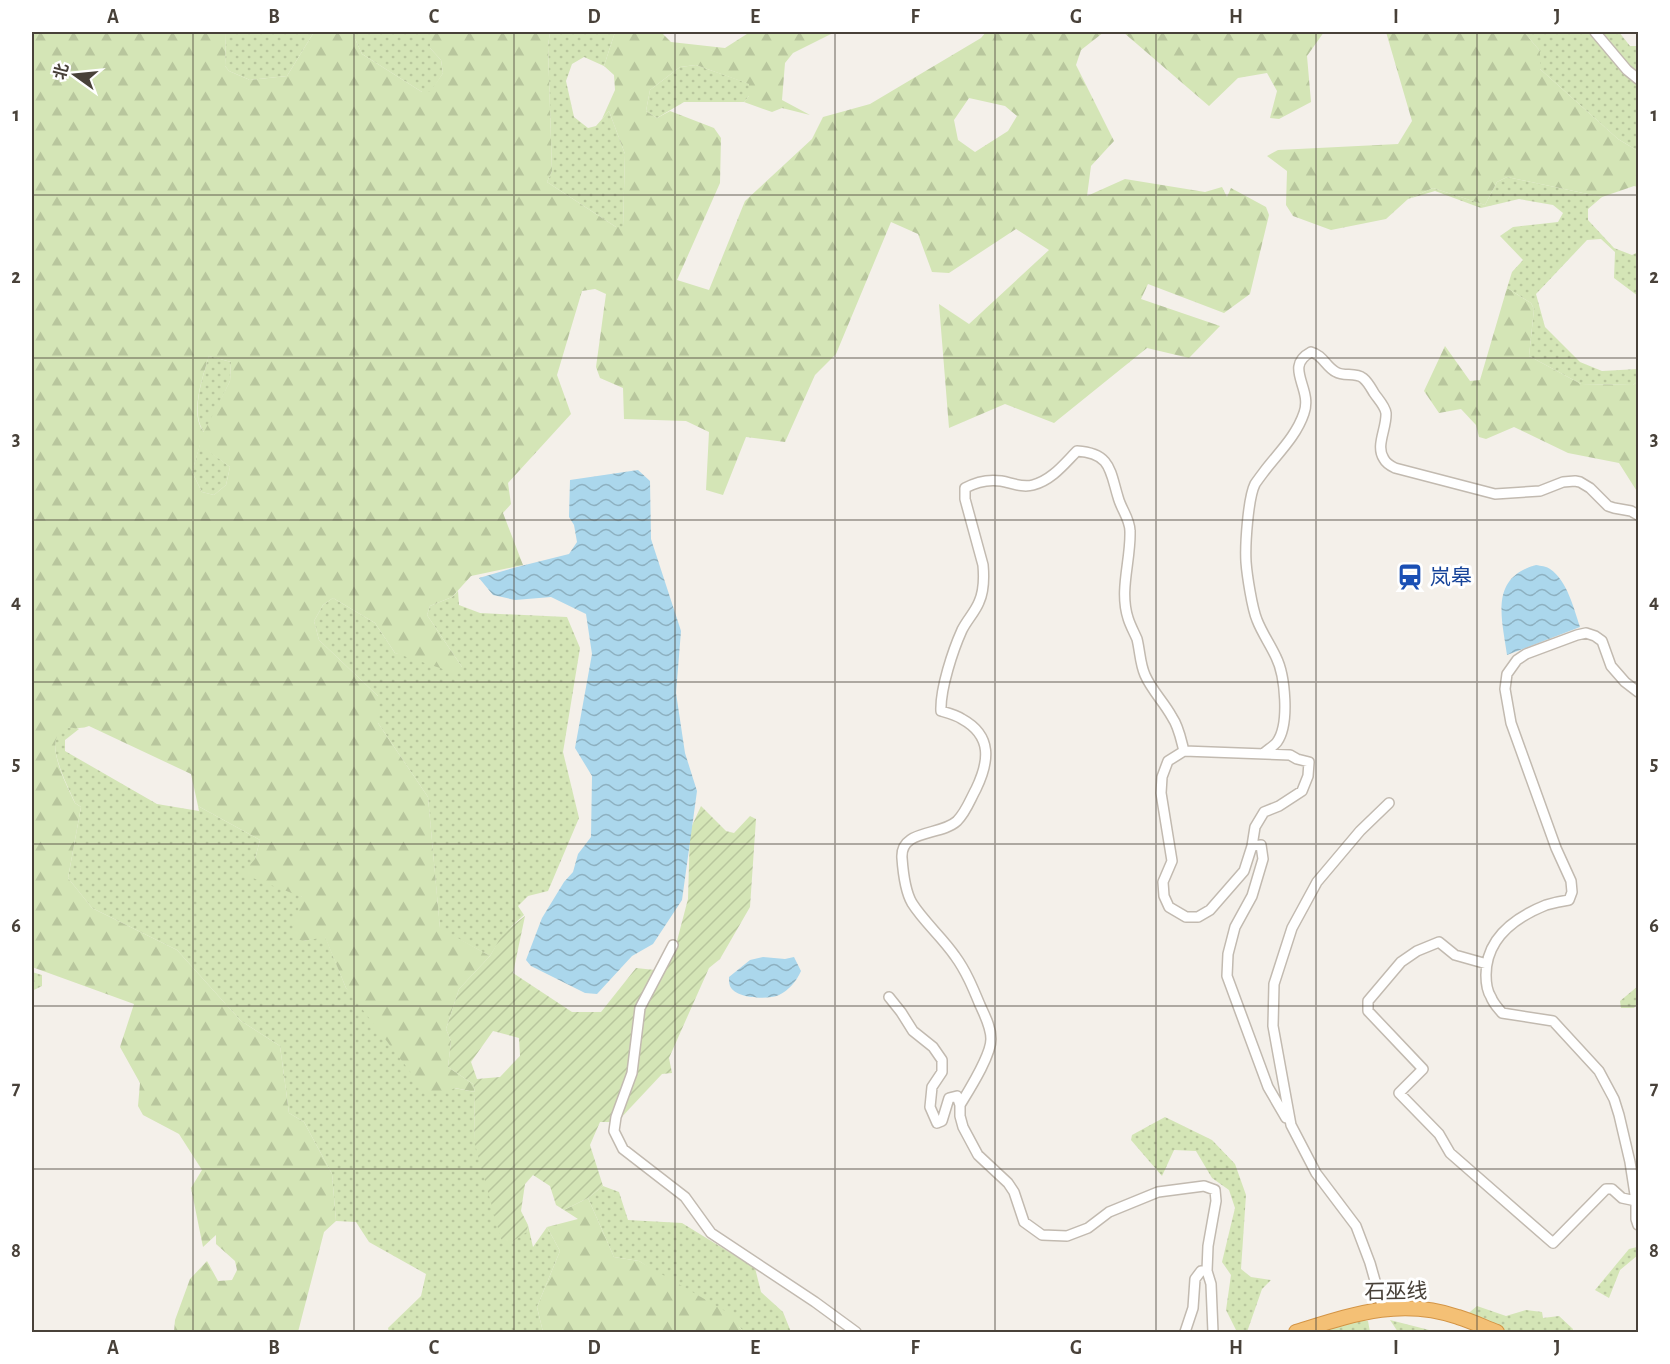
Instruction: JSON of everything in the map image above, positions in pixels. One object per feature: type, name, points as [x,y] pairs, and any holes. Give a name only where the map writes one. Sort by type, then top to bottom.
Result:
[{"type":"highway","name":"石巫线","points":[[1296,1332],[1361,1312],[1383,1309],[1419,1309],[1445,1313],[1497,1332]]},
{"type":"street","points":[[1595,32],[1627,70],[1638,79]]},
{"type":"street","points":[[1263,754],[1278,741],[1283,724],[1285,699],[1277,658],[1255,613],[1246,562],[1247,530],[1254,485],[1293,437],[1304,414],[1306,394],[1298,364],[1306,355],[1311,352],[1317,353],[1339,374],[1357,375],[1367,382],[1384,408],[1386,415],[1380,448],[1384,460],[1395,468],[1495,494],[1540,491],[1563,482],[1575,481],[1590,488],[1608,506],[1631,511],[1638,516]]},
{"type":"street","points":[[960,1105],[987,1056],[991,1041],[989,1024],[956,956],[911,902],[904,879],[902,855],[904,844],[914,837],[946,828],[956,822],[980,781],[987,758],[982,735],[963,719],[941,711],[940,699],[963,628],[981,600],[984,576],[965,499],[965,488],[976,482],[987,481],[1023,486],[1034,485],[1053,476],[1077,451],[1089,452],[1100,457],[1107,465],[1113,476],[1118,499],[1129,520],[1125,605],[1127,616],[1136,639],[1144,674],[1156,696],[1172,716],[1184,751]]},
{"type":"street","points":[[1638,692],[1624,682],[1611,666],[1602,641],[1591,634],[1577,635],[1526,654],[1509,669],[1504,689],[1511,723],[1572,888],[1569,900],[1547,905],[1522,917],[1507,928],[1496,940],[1487,964],[1486,978],[1491,999],[1502,1013],[1553,1021],[1599,1071],[1619,1114],[1630,1162],[1638,1225]]},
{"type":"street","points":[[1184,751],[1290,754],[1297,759],[1309,762],[1308,776],[1302,791],[1279,806],[1264,812],[1255,827],[1244,871],[1210,910],[1198,917],[1186,917],[1169,907],[1164,896],[1163,882],[1172,861],[1161,793],[1162,777],[1168,761],[1184,751]]},
{"type":"street","points":[[1291,1125],[1273,1026],[1274,984],[1292,928],[1317,882],[1360,831],[1389,803]]},
{"type":"street","points":[[1252,846],[1260,845],[1263,859],[1252,896],[1235,927],[1228,954],[1227,976],[1268,1087],[1316,1173],[1356,1226],[1383,1309]]},
{"type":"street","points":[[1487,964],[1455,955],[1439,942],[1417,951],[1401,962],[1368,1001],[1368,1011],[1422,1069],[1399,1093],[1439,1134],[1450,1153],[1553,1243],[1606,1189],[1612,1190],[1622,1198],[1636,1201]]},
{"type":"street","points":[[673,945],[640,1008],[632,1073],[616,1117],[614,1131],[623,1149],[685,1197],[711,1233],[856,1332]]},
{"type":"street","points":[[890,998],[913,1031],[933,1047],[942,1060],[942,1072],[932,1087],[930,1107],[937,1124],[942,1121],[950,1098],[957,1096],[963,1127],[978,1155],[1008,1183],[1014,1192],[1024,1222],[1042,1235],[1067,1236],[1088,1228],[1109,1212],[1158,1192],[1204,1186],[1215,1190],[1216,1201],[1208,1246],[1207,1271],[1211,1284],[1213,1332]]},
{"type":"street","points":[[1185,1332],[1193,1308],[1195,1279],[1201,1271],[1207,1271]]},
{"type":"green space","points":[[32,32],[226,32],[225,66],[229,71],[250,80],[287,76],[314,32],[352,32],[362,54],[422,92],[430,92],[443,73],[441,60],[430,48],[430,32],[550,32],[548,46],[552,171],[547,182],[616,227],[623,227],[625,154],[609,111],[602,119],[615,90],[614,75],[604,66],[615,32],[661,32],[671,42],[725,48],[750,32],[835,32],[793,53],[785,63],[782,100],[810,115],[782,108],[772,112],[744,102],[749,96],[749,84],[696,65],[680,67],[650,90],[646,111],[657,118],[670,111],[714,128],[721,138],[720,183],[677,280],[709,290],[745,201],[812,139],[823,117],[870,104],[981,38],[986,32],[1104,32],[1081,50],[1076,65],[1114,141],[1091,166],[1087,196],[1125,179],[1205,192],[1222,187],[1227,197],[1231,188],[1266,207],[1269,215],[1250,294],[1224,313],[1148,284],[1141,299],[1220,326],[1189,358],[1147,348],[1054,423],[1005,404],[949,428],[939,304],[969,324],[1049,250],[1016,229],[949,273],[932,272],[918,234],[891,222],[836,354],[815,375],[785,442],[746,437],[723,495],[706,490],[709,432],[686,421],[624,419],[623,388],[600,378],[596,367],[606,294],[595,289],[582,291],[557,375],[571,414],[508,483],[511,504],[503,513],[523,565],[471,576],[452,597],[430,606],[427,615],[462,667],[458,674],[395,653],[375,623],[333,598],[323,605],[314,621],[319,640],[378,696],[378,723],[428,797],[440,928],[490,956],[459,989],[446,1029],[451,1041],[448,1067],[473,1084],[475,1092],[455,1088],[447,1092],[425,1091],[346,988],[325,937],[303,941],[290,937],[302,897],[242,874],[255,859],[260,840],[198,806],[191,774],[89,726],[67,728],[58,734],[55,742],[58,764],[75,803],[81,807],[68,878],[92,908],[177,950],[241,1021],[280,1046],[289,1113],[304,1122],[332,1174],[336,1221],[324,1232],[298,1332],[174,1332],[175,1320],[190,1279],[207,1261],[218,1281],[232,1280],[237,1270],[235,1261],[216,1244],[216,1235],[203,1247],[191,1188],[202,1170],[179,1134],[143,1115],[138,1106],[140,1083],[120,1047],[134,1004],[32,967]],"holes":[[[969,98],[1005,106],[1017,116],[1008,131],[975,152],[958,140],[954,120]],[[209,356],[231,362],[230,381],[204,432],[200,425],[197,406]],[[200,445],[230,467],[226,485],[214,495],[202,492],[192,472]]]},
{"type":"green space","points":[[226,32],[314,32],[287,76],[250,80],[229,71],[225,66]]},
{"type":"green space","points":[[352,32],[430,32],[430,48],[441,60],[443,73],[431,92],[422,92],[362,54]]},
{"type":"green space","points":[[550,32],[615,32],[604,66],[584,57],[572,64],[566,81],[574,117],[588,128],[596,126],[609,111],[625,154],[623,227],[616,227],[547,182],[552,171],[548,46]]},
{"type":"green space","points":[[1123,32],[1324,32],[1307,56],[1311,102],[1279,119],[1270,118],[1277,91],[1267,73],[1238,78],[1209,106]]},
{"type":"green space","points":[[1386,32],[1524,32],[1540,51],[1540,69],[1618,139],[1638,151],[1638,187],[1634,186],[1602,197],[1507,177],[1497,182],[1485,205],[1433,188],[1408,199],[1386,219],[1331,230],[1293,216],[1286,205],[1287,171],[1267,156],[1278,150],[1398,144],[1412,121]]},
{"type":"green space","points":[[1524,32],[1619,32],[1630,46],[1638,46],[1638,151],[1618,139],[1540,69],[1540,51]]},
{"type":"green space","points":[[696,65],[750,84],[749,96],[744,102],[684,102],[657,118],[646,111],[650,90],[680,67]]},
{"type":"green space","points":[[1507,177],[1602,197],[1588,209],[1588,220],[1614,248],[1632,255],[1638,252],[1638,296],[1614,278],[1615,252],[1601,239],[1587,240],[1536,294],[1545,327],[1580,362],[1602,371],[1638,369],[1638,381],[1633,385],[1581,384],[1529,356],[1534,309],[1531,303],[1507,288],[1512,272],[1523,260],[1500,236],[1513,227],[1558,222],[1563,213],[1553,205],[1519,199],[1481,208],[1435,191],[1408,199],[1433,188],[1485,205],[1497,182]]},
{"type":"green space","points":[[1507,288],[1531,303],[1534,309],[1529,356],[1581,384],[1633,385],[1638,381],[1638,493],[1619,463],[1568,453],[1514,427],[1486,439],[1479,437],[1476,425],[1461,409],[1439,413],[1424,391],[1445,346],[1470,381],[1480,380]]},
{"type":"green space","points":[[209,356],[231,362],[230,381],[205,433],[200,425],[198,406]]},
{"type":"green space","points":[[200,444],[230,467],[226,485],[214,495],[202,492],[192,472]]},
{"type":"green space","points":[[458,591],[459,605],[480,613],[567,617],[580,648],[563,752],[579,818],[548,891],[528,896],[518,906],[524,915],[504,933],[490,956],[440,929],[428,797],[378,723],[378,696],[319,640],[314,621],[323,605],[333,598],[375,623],[395,653],[462,667],[427,615],[430,606],[452,597]]},
{"type":"green space","points":[[73,727],[79,729],[65,740],[65,751],[157,804],[199,811],[198,806],[260,840],[255,859],[302,897],[303,941],[325,936],[346,988],[454,1088],[475,1092],[474,1141],[527,1232],[528,1225],[533,1247],[547,1227],[560,1251],[537,1307],[543,1332],[389,1332],[388,1328],[421,1296],[426,1274],[369,1242],[356,1222],[336,1221],[332,1174],[304,1122],[289,1113],[280,1046],[241,1021],[177,950],[92,908],[68,878],[81,807],[75,803],[63,776],[55,743],[57,735],[63,729]]},
{"type":"green space","points":[[701,806],[726,831],[734,833],[750,816],[756,819],[750,907],[720,959],[709,968],[669,1058],[672,1073],[662,1074],[617,1122],[600,1122],[590,1145],[603,1186],[588,1198],[564,1210],[556,1205],[550,1186],[533,1175],[525,1184],[521,1211],[528,1225],[527,1232],[508,1244],[501,1239],[474,1141],[475,1092],[473,1084],[448,1067],[451,1041],[446,1029],[459,989],[490,956],[503,933],[525,916],[513,973],[572,1012],[601,1012],[636,968],[655,970],[673,956],[688,899],[690,830]],"holes":[[[493,1031],[519,1038],[520,1056],[500,1077],[477,1079],[471,1062]]]},
{"type":"green space","points":[[32,972],[42,975],[42,986],[32,991]]},
{"type":"green space","points":[[1638,986],[1638,1003],[1634,1008],[1621,1008],[1620,1001]]},
{"type":"green space","points":[[1165,1117],[1212,1140],[1235,1164],[1246,1195],[1241,1269],[1251,1277],[1271,1280],[1262,1289],[1247,1332],[1236,1330],[1226,1310],[1231,1275],[1222,1262],[1235,1208],[1229,1190],[1212,1178],[1196,1151],[1174,1150],[1162,1176],[1131,1140],[1132,1135]]},
{"type":"green space","points":[[603,1186],[619,1192],[628,1220],[682,1223],[755,1268],[761,1292],[783,1312],[791,1332],[745,1332],[639,1261],[614,1257],[588,1198]]},
{"type":"green space","points":[[588,1198],[614,1257],[639,1261],[737,1318],[739,1327],[745,1332],[543,1332],[537,1307],[560,1251],[547,1227],[578,1219],[564,1210]]},
{"type":"green space","points":[[1637,1247],[1638,1255],[1620,1270],[1609,1298],[1595,1290],[1629,1249]]},
{"type":"green space","points":[[1477,1306],[1506,1316],[1526,1310],[1542,1312],[1543,1318],[1559,1316],[1573,1329],[1572,1332],[1506,1332],[1464,1317]]},
{"type":"green space","points":[[1342,1319],[1368,1321],[1370,1332],[1310,1332]]},
{"type":"green space","points":[[1390,1320],[1437,1332],[1398,1332]]},
{"type":"water","points":[[638,470],[650,481],[651,539],[681,631],[676,693],[685,753],[697,791],[682,900],[653,944],[632,956],[597,994],[585,993],[531,966],[526,960],[542,918],[564,882],[573,872],[578,854],[591,837],[592,776],[575,748],[592,654],[586,614],[551,597],[515,600],[493,595],[479,578],[569,554],[577,542],[574,525],[569,517],[570,480]]},
{"type":"water","points":[[1536,565],[1548,568],[1561,580],[1580,627],[1507,655],[1502,614],[1505,589],[1511,579],[1521,571]]},
{"type":"water","points":[[763,957],[785,959],[794,957],[801,971],[789,988],[774,997],[745,996],[733,990],[729,977],[750,960]]},
{"type":"place","name":"岚皋","points":[[1410,577]]}]
